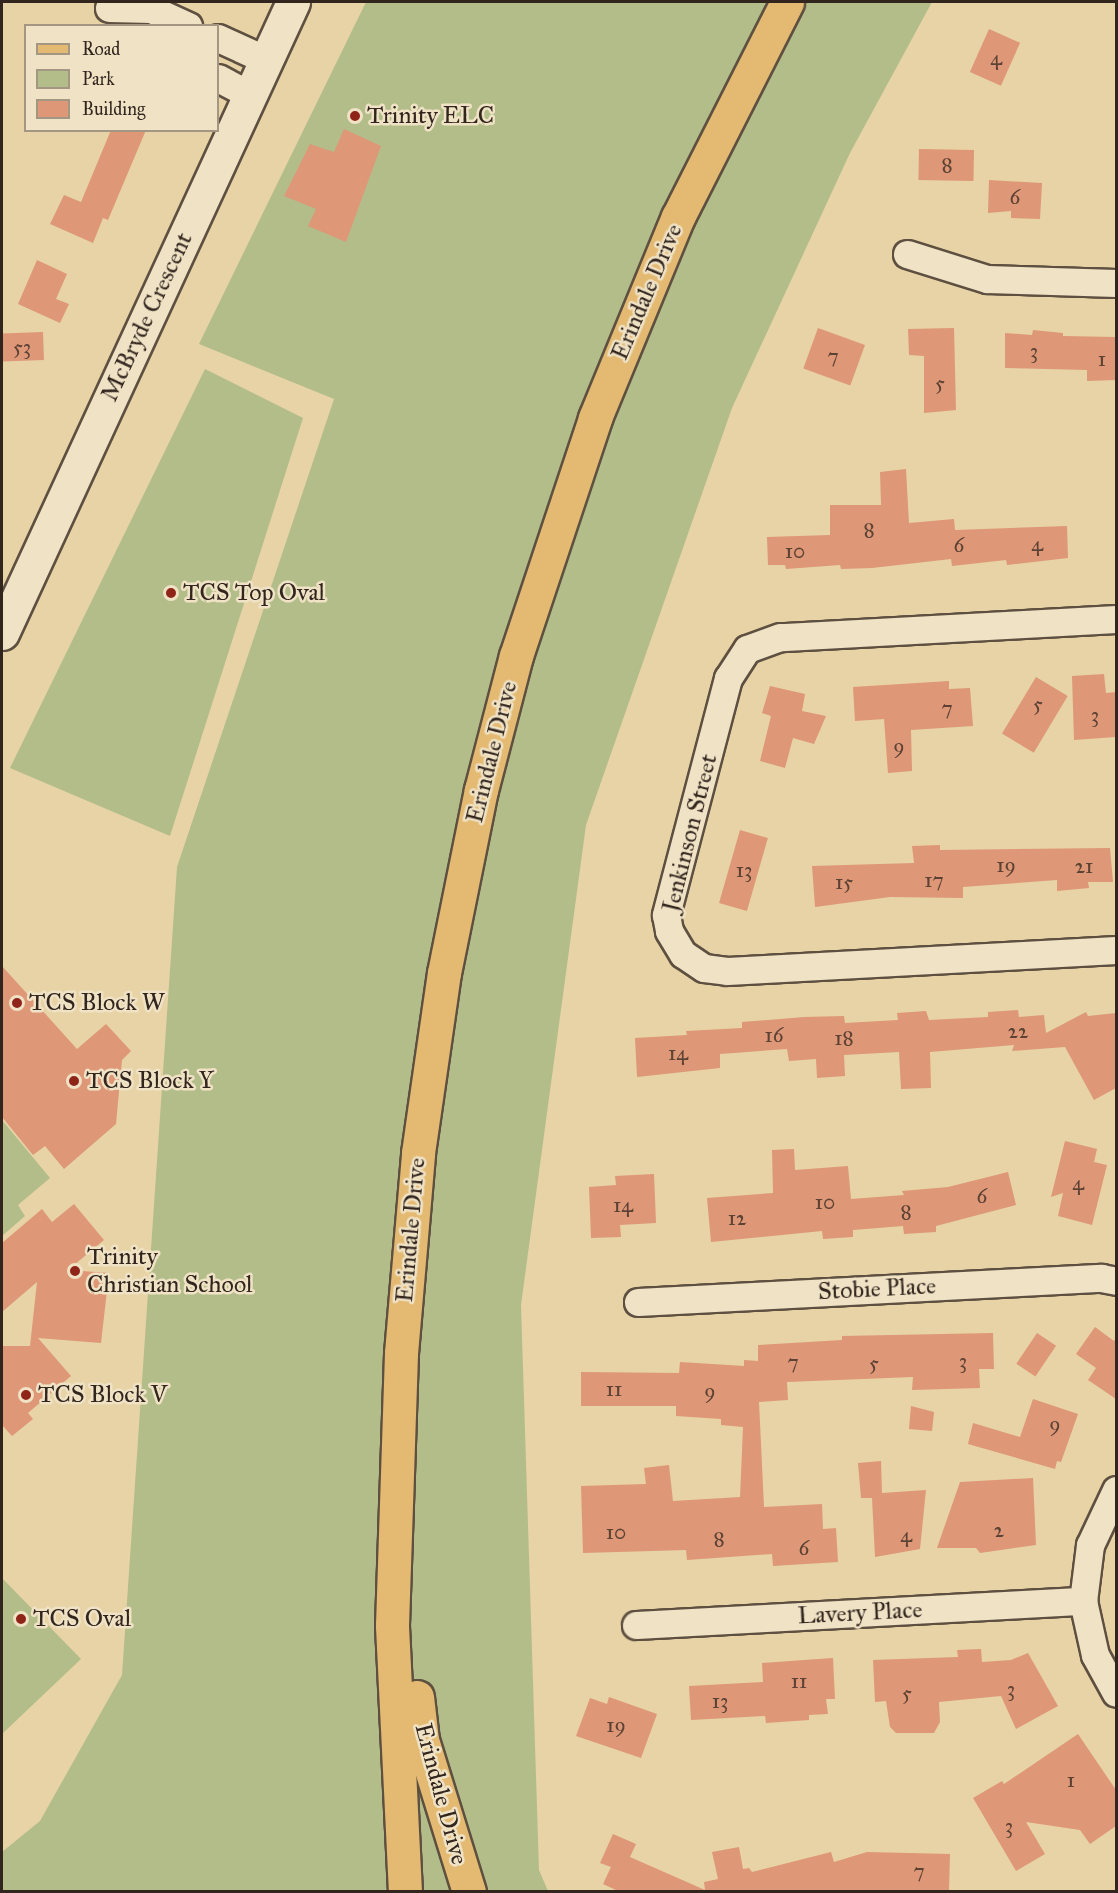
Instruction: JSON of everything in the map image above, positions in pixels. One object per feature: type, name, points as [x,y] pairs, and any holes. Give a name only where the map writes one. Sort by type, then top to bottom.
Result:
[{"type":"main road","name":"Erindale Drive","points":[[405,1892],[393,1625],[397,1552],[400,1353],[418,1153],[444,973],[481,790],[516,656],[595,418],[678,217],[787,2]]},
{"type":"main road","name":"Erindale Drive","points":[[397,1552],[422,1740],[469,1892]]},
{"type":"street","name":"McBryde Crescent","points":[[2,633],[293,2]]},
{"type":"street","points":[[110,12],[151,9],[184,24]]},
{"type":"street","points":[[219,38],[266,60]]},
{"type":"street","points":[[219,79],[250,95]]},
{"type":"street","points":[[907,254],[987,279],[1116,284]]},
{"type":"street","name":"Jenkinson Street","points":[[1116,619],[780,637],[747,649],[728,678],[666,915],[669,932],[682,954],[704,968],[727,971],[1116,950]]},
{"type":"street","name":"Stobie Place","points":[[638,1302],[1101,1278],[1116,1281]]},
{"type":"street","points":[[1116,1490],[1089,1545],[1083,1601],[1095,1655],[1116,1693]]},
{"type":"street","name":"Lavery Place","points":[[636,1624],[1083,1601]]},
{"type":"green space","points":[[366,2],[932,2],[850,153],[732,408],[586,825],[521,1305],[539,1870],[548,1891],[2,1892],[2,1852],[40,1821],[122,1675],[177,867],[334,399],[199,344]]},
{"type":"green space","name":"TCS Top Oval","points":[[205,369],[303,418],[170,836],[10,768]]},
{"type":"green space","points":[[2,1120],[50,1178],[18,1205],[25,1216],[2,1236]]},
{"type":"green space","name":"TCS Oval","points":[[2,1578],[81,1659],[2,1734]]},
{"type":"building","points":[[989,29],[1020,43],[1001,86],[970,72]]},
{"type":"building","name":"Trinity ELC","points":[[344,129],[381,146],[346,242],[308,226],[316,209],[284,196],[310,144],[334,152]]},
{"type":"building","points":[[110,132],[145,132],[108,220],[103,218],[93,243],[50,224],[64,195],[81,202]]},
{"type":"building","points":[[919,149],[974,150],[973,181],[918,180]]},
{"type":"building","points":[[989,180],[1042,183],[1040,219],[1011,218],[1011,211],[988,213]]},
{"type":"building","points":[[37,260],[67,274],[56,299],[69,304],[60,323],[18,304]]},
{"type":"building","points":[[818,328],[865,345],[850,386],[803,368]]},
{"type":"building","points":[[954,328],[956,410],[924,413],[924,356],[909,355],[908,329]]},
{"type":"building","points":[[1033,330],[1063,333],[1063,336],[1116,337],[1116,380],[1087,381],[1087,370],[1005,368],[1005,333],[1032,335]]},
{"type":"building","points":[[43,332],[44,360],[3,361],[2,333]]},
{"type":"building","points":[[906,469],[909,523],[954,519],[955,530],[1067,526],[1068,558],[1007,565],[1006,560],[952,566],[951,559],[872,568],[841,569],[840,565],[786,569],[785,565],[768,565],[767,537],[830,535],[830,505],[881,505],[880,472]]},
{"type":"building","points":[[1104,674],[1106,693],[1116,692],[1116,737],[1074,740],[1072,676]]},
{"type":"building","points":[[1036,677],[1068,696],[1034,753],[1002,734]]},
{"type":"building","points":[[949,681],[949,689],[970,688],[973,726],[911,730],[912,771],[888,773],[884,719],[855,721],[853,687]]},
{"type":"building","points":[[770,686],[805,694],[802,711],[826,716],[814,744],[793,738],[785,768],[760,761],[771,716],[762,713]]},
{"type":"building","points":[[740,830],[768,838],[747,911],[719,903]]},
{"type":"building","points":[[940,845],[940,850],[1110,848],[1113,882],[1088,882],[1089,888],[1057,891],[1057,880],[963,887],[963,898],[890,897],[815,907],[812,866],[914,863],[912,846]]},
{"type":"building","name":"TCS Block Y","points":[[2,966],[77,1049],[106,1024],[131,1051],[122,1060],[116,1124],[64,1169],[45,1146],[33,1155],[2,1117]]},
{"type":"building","points":[[1018,1010],[1019,1017],[1044,1015],[1046,1033],[1086,1012],[1088,1016],[1116,1013],[1116,1088],[1094,1100],[1065,1047],[1012,1051],[1014,1045],[930,1052],[931,1088],[901,1089],[899,1052],[844,1055],[845,1076],[817,1078],[816,1059],[789,1061],[787,1049],[720,1054],[720,1068],[637,1077],[635,1038],[687,1035],[686,1031],[742,1028],[742,1022],[804,1017],[844,1016],[845,1023],[898,1020],[897,1013],[926,1011],[929,1020],[988,1017],[988,1012]]},
{"type":"building","points":[[1065,1141],[1097,1149],[1094,1162],[1107,1165],[1092,1225],[1058,1216],[1063,1193],[1051,1197]]},
{"type":"building","points":[[794,1149],[795,1170],[848,1166],[851,1199],[904,1195],[902,1191],[948,1187],[1008,1172],[1016,1205],[936,1226],[936,1232],[904,1234],[903,1226],[853,1230],[853,1237],[823,1239],[822,1231],[711,1242],[707,1198],[773,1193],[772,1150]]},
{"type":"building","points":[[654,1174],[656,1223],[620,1225],[621,1237],[591,1238],[589,1187],[616,1185],[615,1176]]},
{"type":"building","points":[[74,1204],[104,1240],[68,1270],[109,1273],[101,1343],[38,1338],[71,1376],[28,1413],[33,1419],[12,1436],[2,1425],[2,1346],[30,1346],[37,1282],[2,1312],[2,1243],[42,1209],[52,1222]]},
{"type":"building","points":[[1095,1327],[1114,1341],[1116,1338],[1116,1399],[1088,1380],[1096,1368],[1076,1354]]},
{"type":"building","points":[[993,1333],[994,1369],[979,1369],[980,1388],[912,1390],[913,1377],[787,1382],[788,1400],[759,1402],[764,1507],[822,1504],[823,1529],[836,1528],[838,1562],[773,1566],[772,1554],[687,1560],[686,1550],[583,1553],[581,1486],[646,1484],[644,1468],[669,1465],[673,1501],[740,1497],[743,1427],[721,1425],[721,1419],[676,1416],[676,1406],[581,1406],[581,1372],[679,1373],[680,1362],[744,1366],[744,1360],[758,1361],[758,1345],[842,1340],[842,1336]]},
{"type":"building","points":[[1037,1333],[1056,1346],[1035,1377],[1016,1364]]},
{"type":"building","points":[[1033,1399],[1078,1414],[1061,1462],[1057,1461],[1055,1469],[968,1444],[973,1423],[1020,1437]]},
{"type":"building","points":[[911,1406],[934,1412],[932,1431],[909,1429]]},
{"type":"building","points":[[881,1461],[882,1493],[926,1490],[920,1549],[875,1557],[872,1498],[861,1498],[858,1463]]},
{"type":"building","points":[[1033,1478],[1036,1545],[980,1553],[976,1548],[937,1548],[960,1482]]},
{"type":"building","points":[[981,1649],[982,1662],[1011,1660],[1028,1653],[1058,1706],[1016,1729],[1001,1696],[939,1702],[940,1722],[934,1733],[896,1733],[890,1727],[886,1701],[875,1702],[873,1660],[958,1657],[957,1650]]},
{"type":"building","points":[[833,1658],[835,1699],[826,1699],[828,1714],[809,1715],[809,1720],[766,1723],[765,1716],[691,1720],[689,1686],[763,1682],[762,1663]]},
{"type":"building","points":[[609,1697],[657,1714],[641,1758],[576,1736],[590,1698],[607,1704]]},
{"type":"building","points":[[1078,1734],[1116,1790],[1116,1826],[1090,1844],[1080,1830],[1026,1822],[1045,1854],[1016,1871],[973,1798],[1002,1781],[1004,1784]]},
{"type":"building","points":[[613,1834],[636,1844],[630,1857],[705,1890],[704,1882],[718,1879],[712,1852],[739,1847],[743,1869],[749,1868],[752,1872],[831,1852],[834,1862],[867,1852],[950,1854],[949,1890],[620,1892],[603,1884],[611,1867],[600,1863]]},
{"type":"place","name":"Trinity ELC","points":[[355,116]]},
{"type":"place","name":"TCS Top Oval","points":[[171,593]]},
{"type":"place","name":"TCS Block W","points":[[17,1003]]},
{"type":"place","name":"TCS Block Y","points":[[74,1081]]},
{"type":"place","name":"Trinity Christian School","points":[[75,1271]]},
{"type":"place","name":"TCS Block V","points":[[26,1395]]},
{"type":"place","name":"TCS Oval","points":[[21,1619]]}]
